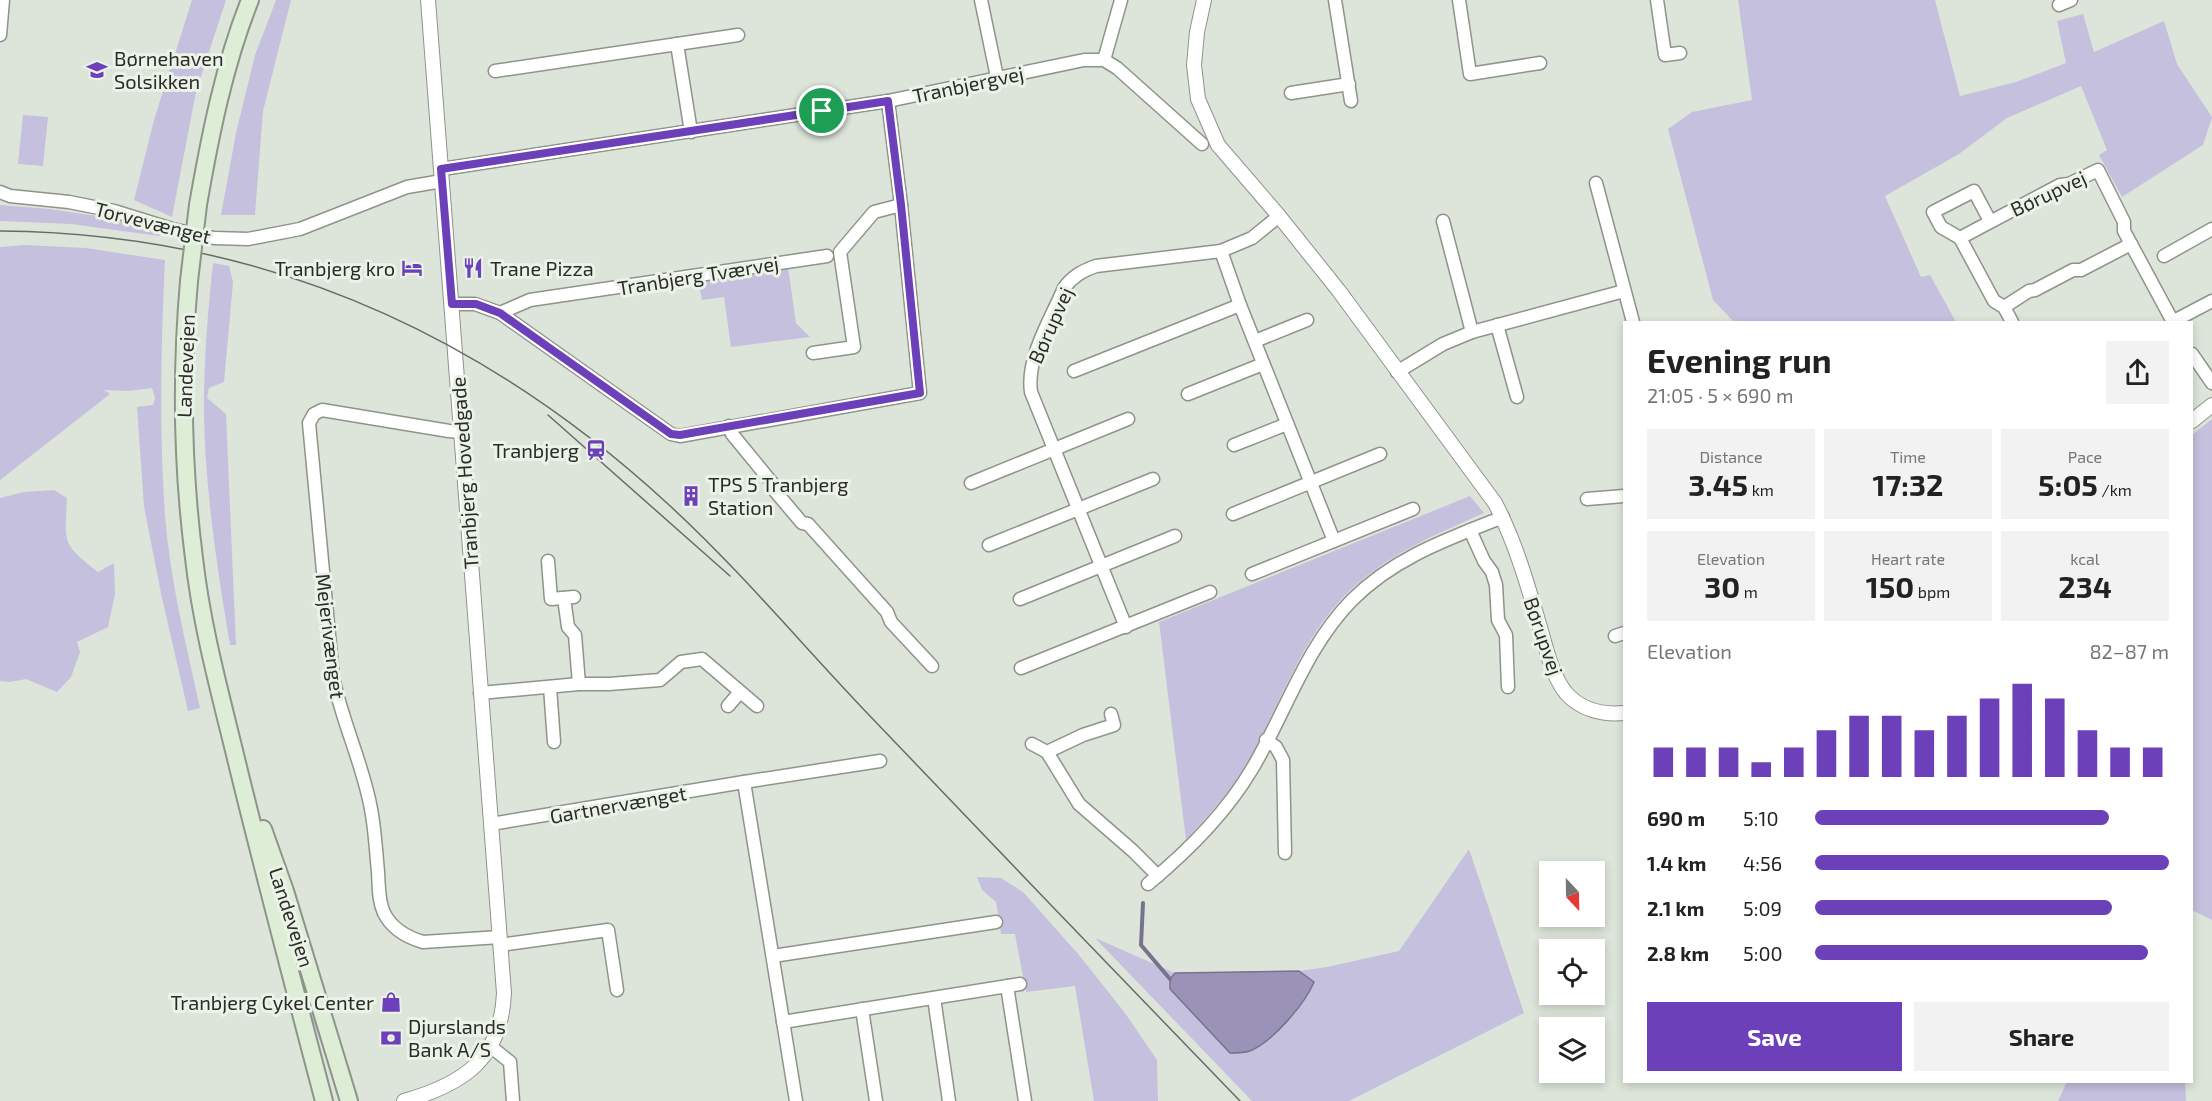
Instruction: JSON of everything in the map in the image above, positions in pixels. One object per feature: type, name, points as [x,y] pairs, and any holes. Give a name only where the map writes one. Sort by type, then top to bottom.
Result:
[{"type":"main road","name":"Landevejen","points":[[250,0],[230,58],[217,109],[198,205],[184,336],[183,389],[188,504],[203,617],[273,908],[324,1101]]},
{"type":"main road","name":"Landevejen","points":[[230,734],[285,891],[349,1101]]},
{"type":"street","points":[[0,35],[3,0]]},
{"type":"street","name":"Tranbjerg Hovedgade","points":[[404,1101],[435,1092],[459,1080],[478,1063],[499,1028],[503,1010],[500,941],[428,0]]},
{"type":"street","points":[[981,0],[997,77]]},
{"type":"street","points":[[1121,0],[1104,60],[1117,68],[1202,144]]},
{"type":"street","name":"Børupvej","points":[[1204,0],[1197,32],[1194,65],[1198,99],[1218,145],[1280,216],[1339,291],[1485,488],[1503,517],[1525,576],[1551,663],[1562,686],[1587,709],[1614,714],[1623,713]]},
{"type":"street","points":[[1335,0],[1351,101]]},
{"type":"street","points":[[1459,0],[1470,74],[1540,63]]},
{"type":"street","points":[[1657,0],[1665,55],[1680,53]]},
{"type":"street","points":[[495,71],[738,36]]},
{"type":"street","points":[[677,44],[691,132]]},
{"type":"street","name":"Tranbjergvej","points":[[442,175],[888,101],[1084,60],[1104,60]]},
{"type":"street","points":[[1291,93],[1349,84]]},
{"type":"street","points":[[452,304],[476,304],[500,313],[671,434],[680,435],[920,393],[888,101]]},
{"type":"street","name":"Børupvej","points":[[1960,238],[2060,185],[2069,184],[2098,170],[2124,222],[2124,231],[2172,321]]},
{"type":"street","name":"Torvevænget","points":[[0,192],[10,196],[69,202],[114,211],[172,229],[214,238],[248,239],[300,229],[442,175]]},
{"type":"street","points":[[1596,183],[1633,321]]},
{"type":"street","name":"Børupvej","points":[[1990,221],[1974,191],[1933,212],[1941,227],[1960,238],[1994,301],[2004,307],[2011,321]]},
{"type":"street","points":[[813,353],[854,347],[840,252],[874,212],[901,205]]},
{"type":"street","name":"Børupvej","points":[[1126,627],[1031,392],[1029,380],[1031,364],[1064,288],[1082,271],[1096,266],[1221,251],[1252,238],[1280,216]]},
{"type":"street","points":[[1443,221],[1472,332]]},
{"type":"street","points":[[2164,256],[2212,229]]},
{"type":"street","points":[[2004,307],[2029,291],[2073,270],[2081,270],[2131,244]]},
{"type":"street","points":[[1221,251],[1240,305],[1334,541]]},
{"type":"street","name":"Tranbjerg Tværvej","points":[[500,313],[530,300],[827,256]]},
{"type":"street","points":[[1397,372],[1443,344],[1472,332],[1624,291]]},
{"type":"street","name":"Børupvej","points":[[2175,321],[2212,301]]},
{"type":"street","name":"Børupvej","points":[[1074,371],[1240,305]]},
{"type":"street","points":[[1255,341],[1307,320]]},
{"type":"street","points":[[1497,325],[1517,397]]},
{"type":"street","points":[[2193,355],[2212,383]]},
{"type":"street","points":[[1188,394],[1263,364]]},
{"type":"street","points":[[2193,420],[2212,405]]},
{"type":"street","name":"Mejerivænget","points":[[462,432],[322,410],[314,414],[309,423],[333,677],[339,704],[371,807],[383,912],[399,932],[423,942],[500,941]]},
{"type":"street","points":[[971,483],[1128,419]]},
{"type":"street","points":[[1234,445],[1287,424]]},
{"type":"street","points":[[729,426],[732,434],[802,523],[807,524],[887,612],[891,622],[932,666]]},
{"type":"street","points":[[1233,513],[1380,454]]},
{"type":"street","points":[[989,545],[1153,480]]},
{"type":"street","points":[[1587,499],[1623,496]]},
{"type":"street","points":[[1252,574],[1413,509]]},
{"type":"street","points":[[1032,744],[1047,752],[1079,804],[1133,851],[1153,880],[1205,831],[1230,803],[1254,767],[1312,652],[1334,620],[1351,601],[1384,573],[1415,553],[1503,517]]},
{"type":"street","name":"Børupvej","points":[[1470,530],[1484,561],[1492,572],[1496,585],[1498,620],[1506,635],[1508,687]]},
{"type":"street","points":[[1020,599],[1175,536]]},
{"type":"street","points":[[548,561],[551,599],[569,597],[568,627],[574,635],[579,684]]},
{"type":"street","points":[[1021,668],[1209,592]]},
{"type":"street","points":[[480,693],[579,684],[660,680],[681,662],[702,659],[757,706]]},
{"type":"street","points":[[550,687],[554,742]]},
{"type":"street","points":[[728,706],[740,692]]},
{"type":"street","points":[[1047,752],[1083,735],[1114,725],[1112,714]]},
{"type":"street","points":[[1266,740],[1276,747],[1283,760],[1285,853]]},
{"type":"street","name":"Gartnervænget","points":[[491,824],[880,761]]},
{"type":"street","points":[[744,782],[796,1101]]},
{"type":"street","points":[[772,956],[996,922]]},
{"type":"street","points":[[500,941],[608,930],[617,990]]},
{"type":"street","points":[[783,1022],[1013,985],[1025,1101]]},
{"type":"street","points":[[934,998],[949,1101]]},
{"type":"street","points":[[862,1010],[876,1101]]},
{"type":"street","points":[[490,1046],[510,1062],[513,1101]]},
{"type":"shaded area","points":[[192,0],[226,0],[196,92],[172,217],[134,200],[154,120]]},
{"type":"shaded area","points":[[276,0],[291,0],[263,111],[255,215],[221,215],[236,133],[255,55]]},
{"type":"shaded area","points":[[1738,0],[1935,0],[1960,96],[2016,82],[2066,63],[2057,21],[2083,14],[2094,52],[2164,21],[2177,64],[2212,117],[2203,145],[2122,197],[2099,155],[2107,150],[2081,86],[2007,118],[1959,154],[1885,196],[1921,277],[1930,275],[1955,321],[1733,321],[1713,300],[1668,129],[1692,112],[1752,100]]},
{"type":"shaded area","points":[[23,115],[48,117],[43,166],[18,164]]},
{"type":"shaded area","points":[[0,205],[111,218],[161,234],[159,236],[71,224],[0,221]]},
{"type":"shaded area","points":[[25,245],[86,248],[165,260],[161,388],[165,515],[175,588],[200,708],[188,711],[144,507],[137,407],[153,405],[155,398],[152,388],[128,391],[104,390],[110,394],[0,480],[0,247]]},
{"type":"shaded area","points":[[213,263],[229,266],[233,282],[224,382],[209,388],[207,398],[226,414],[236,645],[230,645],[225,616],[206,464],[205,369]]},
{"type":"shaded area","points":[[788,267],[796,323],[810,337],[731,347],[724,297],[702,300],[698,280]]},
{"type":"shaded area","points":[[2212,419],[2212,920],[2193,910],[2193,434]]},
{"type":"shaded area","points":[[54,490],[67,498],[66,534],[71,548],[98,572],[114,563],[115,594],[108,627],[77,642],[80,652],[71,677],[57,692],[26,679],[0,681],[0,498],[24,492]]},
{"type":"shaded area","points":[[1470,496],[1484,513],[1418,544],[1387,562],[1357,584],[1337,604],[1320,625],[1292,673],[1241,773],[1222,799],[1186,840],[1159,622]]},
{"type":"shaded area","points":[[1469,849],[1524,1013],[1349,1101],[1252,1101],[1095,938],[1175,973],[1170,979],[1170,989],[1230,1053],[1249,1052],[1314,982],[1299,971],[1399,951]]},
{"type":"shaded area","points":[[977,877],[1001,878],[1023,892],[1079,955],[1125,1013],[1157,1060],[1158,1101],[1094,1101],[1075,986],[1026,992],[1015,934],[1001,934],[996,902],[982,890]]},
{"type":"shaded area","points":[[278,894],[342,1101],[305,1000]]},
{"type":"shaded area","points":[[1299,971],[1314,982],[1310,991],[1278,1031],[1259,1046],[1245,1052],[1230,1053],[1170,989],[1170,979],[1175,973]]},
{"type":"shaded area","points":[[2067,1083],[2185,1083],[2186,1101],[2058,1101]]},
{"type":"waterway","points":[[1143,903],[1141,945],[1170,979]]},
{"type":"tram line","points":[[0,231],[95,236],[187,250],[275,273],[360,303],[442,342],[521,389],[596,443],[695,529],[869,715],[1240,1101]]},
{"type":"tram line","points":[[548,415],[730,576]]},
{"type":"place","name":"Børnehaven Solsikken","points":[[97,70]]},
{"type":"place","name":"Tranbjerg kro","points":[[412,268]]},
{"type":"place","name":"Trane Pizza","points":[[473,268]]},
{"type":"place","name":"Tranbjerg","points":[[596,450]]},
{"type":"place","name":"TPS 5 Tranbjerg Station","points":[[691,496]]},
{"type":"place","name":"Tranbjerg Cykel Center","points":[[391,1002]]},
{"type":"place","name":"Djurslands Bank A/S","points":[[391,1038]]},
{"type":"route","points":[[888,101],[920,393],[680,435],[671,434],[500,313],[476,304],[452,304],[441,169],[822,111],[888,101]]}]
